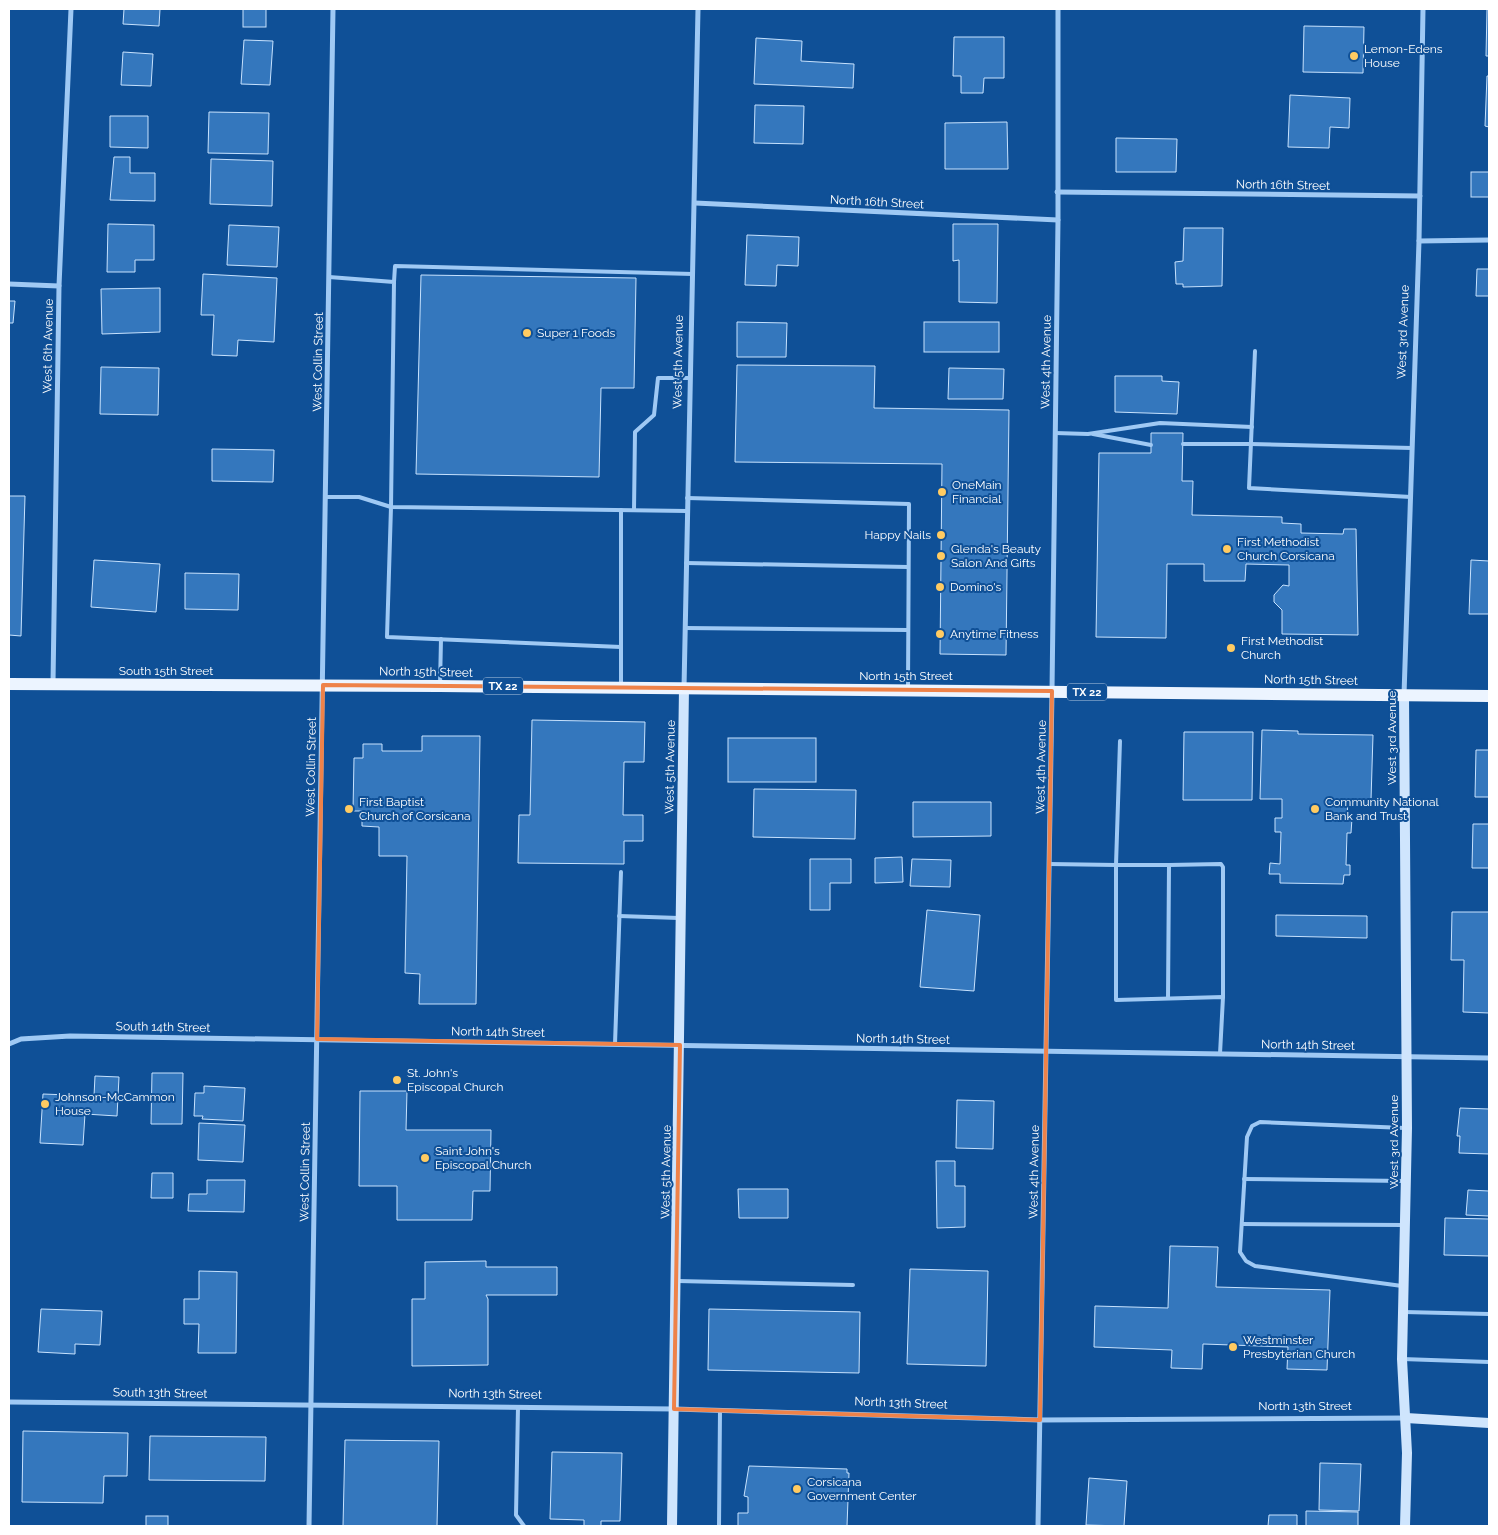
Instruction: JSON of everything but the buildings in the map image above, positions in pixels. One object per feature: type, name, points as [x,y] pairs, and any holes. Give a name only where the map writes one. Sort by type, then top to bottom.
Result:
[{"type":"main road","name":"South 15th Street","points":[[9,684],[323,685]]},
{"type":"main road","name":"North 15th Street","points":[[323,685],[1489,696]]},
{"type":"street","name":"West 6th Avenue","points":[[53,684],[59,286],[71,9]]},
{"type":"street","name":"West Collin Street","points":[[309,1526],[334,9]]},
{"type":"street","name":"West 5th Avenue","points":[[672,1526],[687,498],[698,9]]},
{"type":"street","name":"West 4th Avenue","points":[[1038,1526],[1052,691],[1058,220],[1056,192],[1058,9]]},
{"type":"street","name":"West 3rd Avenue","points":[[1405,1526],[1406,1418],[1402,1359],[1407,1180],[1404,695],[1419,241],[1423,9]]},
{"type":"street","name":"North 16th Street","points":[[1056,192],[1420,196]]},
{"type":"street","name":"North 16th Street","points":[[695,204],[1058,220]]},
{"type":"street","points":[[1419,241],[1489,240]]},
{"type":"street","points":[[9,284],[59,286]]},
{"type":"street","name":"South 14th Street","points":[[9,1044],[21,1039],[70,1036],[317,1039]]},
{"type":"street","name":"North 14th Street","points":[[317,1039],[1489,1058]]},
{"type":"street","name":"South 13th Street","points":[[9,1402],[311,1404]]},
{"type":"street","name":"North 13th Street","points":[[311,1404],[720,1410],[1040,1420],[1406,1418],[1489,1423]]},
{"type":"lane","points":[[621,647],[387,637],[395,266],[693,274]]},
{"type":"lane","points":[[329,277],[394,282]]},
{"type":"lane","points":[[1256,351],[1249,488],[1411,497]]},
{"type":"lane","points":[[634,510],[635,432],[654,415],[658,378],[690,378]]},
{"type":"lane","points":[[1088,434],[1160,423],[1252,427]]},
{"type":"lane","points":[[1055,433],[1088,434],[1151,445]]},
{"type":"lane","points":[[1182,444],[1412,448]]},
{"type":"lane","points":[[326,497],[359,497],[391,507],[687,511]]},
{"type":"lane","points":[[687,498],[909,504],[908,690]]},
{"type":"lane","points":[[621,510],[621,688]]},
{"type":"lane","points":[[686,563],[908,567]]},
{"type":"lane","points":[[685,628],[908,630]]},
{"type":"lane","points":[[440,686],[441,639]]},
{"type":"lane","points":[[1120,741],[1116,865],[1116,1000],[1223,997]]},
{"type":"lane","points":[[1049,864],[1222,864],[1223,997],[1220,1054]]},
{"type":"lane","points":[[1168,998],[1169,865]]},
{"type":"lane","points":[[615,1044],[621,872]]},
{"type":"lane","points":[[619,916],[682,918]]},
{"type":"lane","points":[[1404,1286],[1255,1266],[1246,1261],[1240,1252],[1246,1137],[1252,1126],[1260,1122],[1407,1128]]},
{"type":"lane","points":[[1244,1179],[1407,1180]]},
{"type":"lane","points":[[1242,1224],[1405,1225]]},
{"type":"lane","points":[[676,1281],[853,1285]]},
{"type":"lane","points":[[1404,1312],[1489,1314]]},
{"type":"lane","points":[[1402,1359],[1489,1362]]},
{"type":"lane","points":[[518,1407],[516,1515],[524,1526]]},
{"type":"lane","points":[[719,1526],[720,1410]]},
{"type":"highlighted area","points":[[323,685],[1052,691],[1040,1420],[674,1409],[680,1045],[317,1039]]},
{"type":"place","name":"Lemon-Edens House","points":[[1354,56]]},
{"type":"place","name":"Super 1 Foods","points":[[527,333]]},
{"type":"place","name":"OneMain Financial","points":[[942,492]]},
{"type":"place","name":"Happy Nails","points":[[941,535]]},
{"type":"place","name":"First Methodist Church Corsicana","points":[[1227,549]]},
{"type":"place","name":"Glenda's Beauty Salon And Gifts","points":[[941,556]]},
{"type":"place","name":"Domino's","points":[[940,587]]},
{"type":"place","name":"Anytime Fitness","points":[[940,634]]},
{"type":"place","name":"First Methodist Church","points":[[1231,648]]},
{"type":"place","name":"First Baptist Church of Corsicana","points":[[349,809]]},
{"type":"place","name":"Community National Bank and Trust","points":[[1315,809]]},
{"type":"place","name":"St. John's Episcopal Church","points":[[397,1080]]},
{"type":"place","name":"Johnson-McCammon House","points":[[45,1104]]},
{"type":"place","name":"Saint John's Episcopal Church","points":[[425,1158]]},
{"type":"place","name":"Westminster Presbyterian Church","points":[[1233,1347]]},
{"type":"place","name":"Corsicana Government Center","points":[[797,1489]]}]
